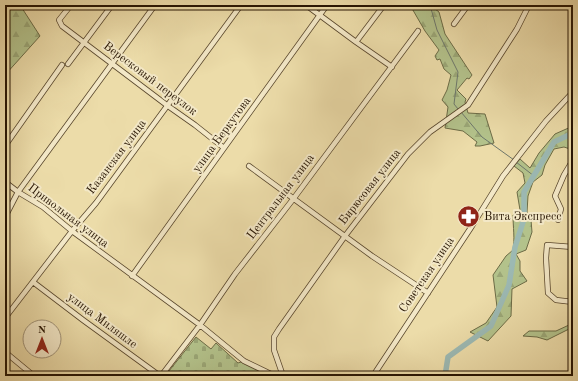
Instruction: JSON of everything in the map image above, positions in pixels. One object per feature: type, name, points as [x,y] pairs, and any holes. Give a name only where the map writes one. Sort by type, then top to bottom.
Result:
[{"type":"street","name":"Вересковый переулок","points":[[71,5],[59,20],[62,26],[224,148]]},
{"type":"street","points":[[68,64],[112,5]]},
{"type":"street","name":"Привольная улица","points":[[155,5],[18,192],[43,207],[72,231],[200,325],[244,361],[265,370],[274,376]]},
{"type":"street","name":"Казанская улица","points":[[5,318],[72,231],[96,203],[241,5]]},
{"type":"street","points":[[306,5],[392,67]]},
{"type":"street","name":"улица Беркутова","points":[[132,276],[327,5]]},
{"type":"street","points":[[356,42],[384,5]]},
{"type":"street","points":[[454,24],[468,5]]},
{"type":"street","name":"Бирюсовая улица","points":[[283,376],[274,350],[274,337],[345,236],[408,154],[430,132],[468,105],[517,29],[529,5]]},
{"type":"street","name":"Центральная улица","points":[[160,376],[200,325],[235,274],[294,198],[418,32]]},
{"type":"street","points":[[7,143],[62,65]]},
{"type":"street","name":"Советская улица","points":[[372,376],[472,226],[503,176],[546,122],[573,92]]},
{"type":"street","points":[[558,220],[561,209],[555,196],[564,175],[573,160]]},
{"type":"street","points":[[249,166],[372,256],[428,293]]},
{"type":"street","points":[[5,182],[18,192],[5,217]]},
{"type":"street","points":[[573,247],[547,245],[546,258],[548,293],[556,300],[573,302]]},
{"type":"street","name":"улица Миляшле","points":[[33,282],[160,376]]},
{"type":"street","points":[[5,352],[34,376]]},
{"type":"green space","points":[[5,5],[20,5],[40,36],[5,75]]},
{"type":"green space","points":[[410,5],[430,5],[439,12],[445,34],[472,75],[469,79],[467,78],[457,90],[466,99],[465,102],[468,113],[485,114],[494,143],[475,146],[477,142],[463,131],[445,128],[448,107],[442,100],[447,90],[451,75],[444,69],[440,59],[437,60],[435,56],[439,50],[425,31]]},
{"type":"green space","points":[[573,126],[573,150],[564,147],[554,149],[545,165],[542,175],[533,182],[528,196],[527,212],[531,220],[532,232],[526,250],[516,254],[520,261],[520,271],[527,281],[512,289],[511,316],[488,341],[470,332],[486,323],[497,307],[493,275],[506,256],[513,250],[513,215],[520,210],[517,192],[525,183],[523,173],[514,166],[520,159],[530,168],[539,153],[555,134]]},
{"type":"green space","points":[[571,322],[573,327],[547,340],[537,337],[523,336],[529,331],[556,331],[569,325]]},
{"type":"green space","points":[[196,337],[211,349],[216,343],[238,363],[241,362],[267,376],[165,376]]},
{"type":"waterway","points":[[430,5],[437,30],[458,72],[454,104],[458,109]]},
{"type":"waterway","points":[[461,112],[482,137],[514,160]]},
{"type":"waterway","points":[[445,376],[448,357],[491,326],[509,285],[515,247],[524,219],[524,192],[554,142],[573,133]]},
{"type":"waterway","points":[[516,162],[534,176]]},
{"type":"place","name":"Вита Экспресс","points":[[469,217]]}]
